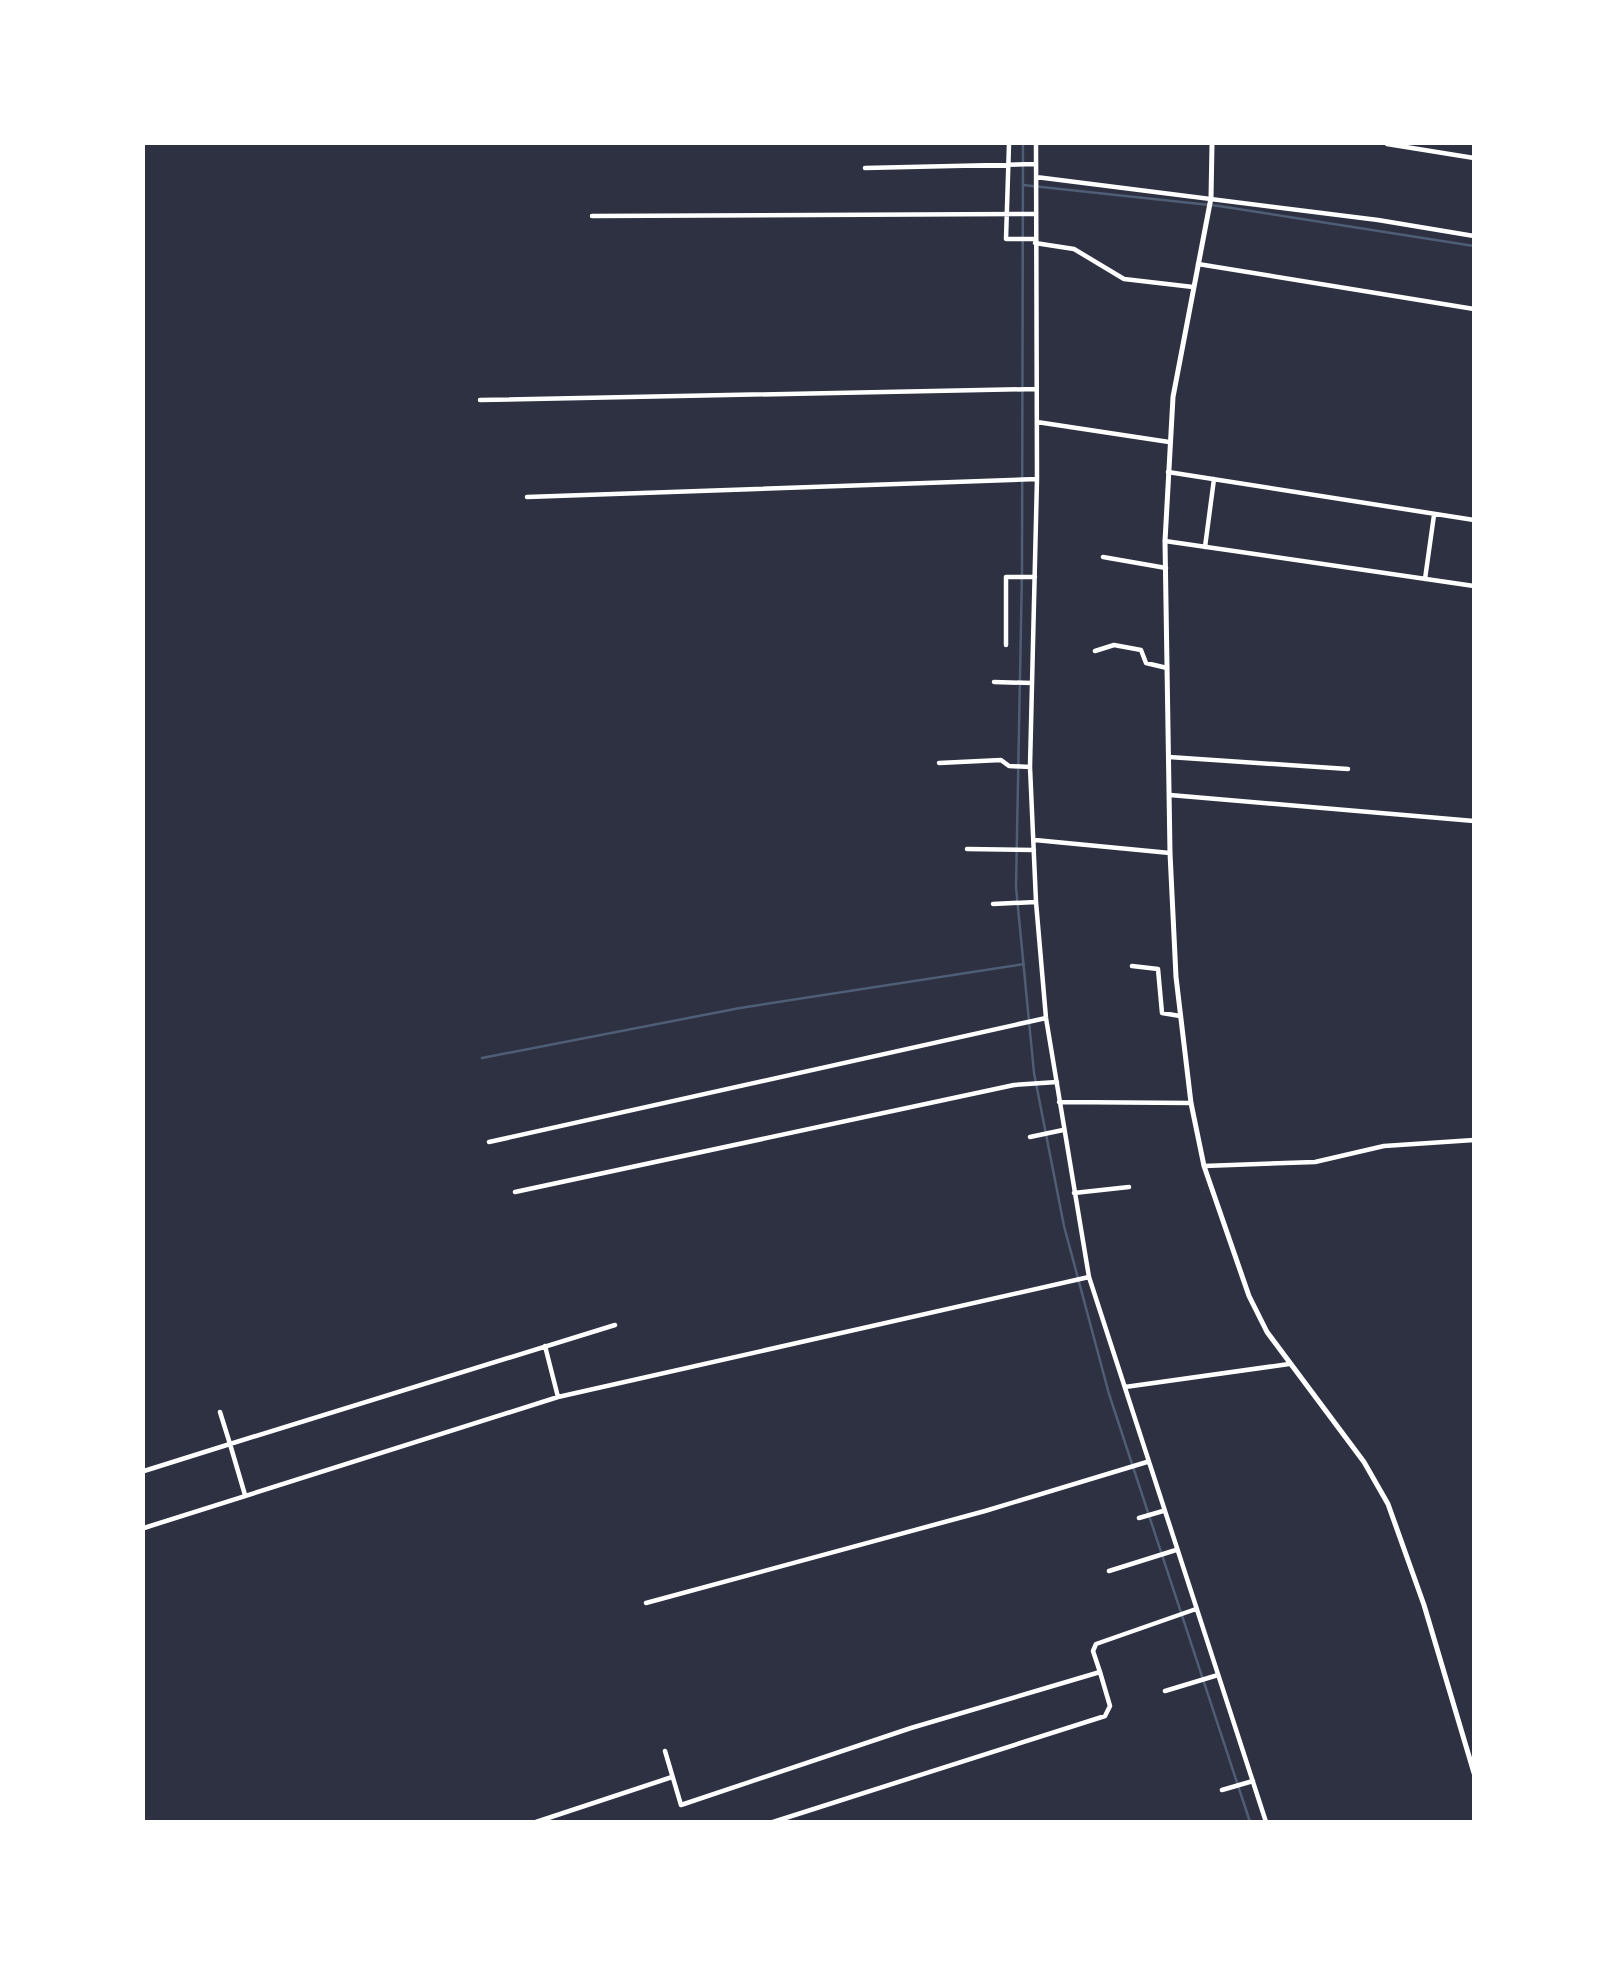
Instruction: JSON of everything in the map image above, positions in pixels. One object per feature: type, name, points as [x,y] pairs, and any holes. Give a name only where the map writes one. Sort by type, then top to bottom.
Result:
[{"type":"street","points":[[1009,144],[1009,212],[1006,239],[1074,248],[1124,279],[1192,287]]},
{"type":"street","points":[[1036,144],[1033,389],[1037,422],[1037,479],[1029,683],[1030,767],[1035,840],[1032,849],[1033,902],[1045,1018],[1089,1277],[1174,1550],[1266,1822]]},
{"type":"street","points":[[1212,144],[1211,200],[1192,287],[1173,397],[1165,541],[1170,853],[1180,1016],[1191,1103],[1204,1166],[1249,1296],[1267,1332],[1364,1462],[1388,1504],[1424,1605],[1474,1773]]},
{"type":"street","points":[[1387,144],[1474,158]]},
{"type":"street","points":[[865,168],[1035,164]]},
{"type":"street","points":[[1036,181],[1378,219],[1474,236]]},
{"type":"street","points":[[592,216],[1009,212],[1034,214]]},
{"type":"street","points":[[1198,264],[1474,309]]},
{"type":"street","points":[[480,400],[1033,389]]},
{"type":"street","points":[[1037,422],[1169,442]]},
{"type":"street","points":[[1168,472],[1474,520]]},
{"type":"street","points":[[527,497],[1037,479]]},
{"type":"street","points":[[1205,547],[1214,479]]},
{"type":"street","points":[[1425,579],[1434,515]]},
{"type":"street","points":[[1165,541],[1474,586]]},
{"type":"street","points":[[1103,557],[1166,568]]},
{"type":"street","points":[[1006,645],[1006,577],[1032,577]]},
{"type":"street","points":[[1095,651],[1114,645],[1141,650],[1146,663],[1168,669]]},
{"type":"street","points":[[994,682],[1029,683]]},
{"type":"street","points":[[1169,757],[1348,769]]},
{"type":"street","points":[[939,763],[1000,760],[1009,766],[1030,767]]},
{"type":"street","points":[[1170,796],[1474,821]]},
{"type":"street","points":[[1035,840],[1170,853]]},
{"type":"street","points":[[967,849],[1032,849]]},
{"type":"street","points":[[993,904],[1033,902]]},
{"type":"street","points":[[1132,966],[1158,969],[1162,1013],[1180,1016]]},
{"type":"street","points":[[489,1142],[1045,1018]]},
{"type":"street","points":[[515,1192],[1029,1083],[1055,1082]]},
{"type":"street","points":[[1059,1102],[1191,1103]]},
{"type":"street","points":[[1030,1137],[1062,1130]]},
{"type":"street","points":[[1204,1166],[1315,1162],[1384,1146],[1474,1140]]},
{"type":"street","points":[[1074,1193],[1129,1187]]},
{"type":"street","points":[[144,1528],[558,1397],[1089,1277]]},
{"type":"street","points":[[144,1471],[615,1325]]},
{"type":"street","points":[[545,1346],[558,1397]]},
{"type":"street","points":[[1125,1387],[1289,1364]]},
{"type":"street","points":[[220,1412],[245,1495]]},
{"type":"street","points":[[646,1603],[985,1511],[1147,1462]]},
{"type":"street","points":[[1139,1518],[1163,1511]]},
{"type":"street","points":[[1109,1571],[1174,1550]]},
{"type":"street","points":[[773,1822],[1105,1716],[1110,1706],[1093,1646],[1196,1609]]},
{"type":"street","points":[[665,1751],[681,1805],[911,1728],[1100,1672]]},
{"type":"street","points":[[1165,1691],[1215,1676]]},
{"type":"street","points":[[536,1822],[673,1777]]},
{"type":"street","points":[[1225,1789],[1252,1782]]},
{"type":"waterway","points":[[1023,144],[1022,571],[1016,887],[1034,1073],[1064,1226],[1109,1394],[1250,1822]]},
{"type":"waterway","points":[[1023,185],[1219,206],[1474,246]]},
{"type":"waterway","points":[[482,1058],[740,1008],[1024,964]]}]
